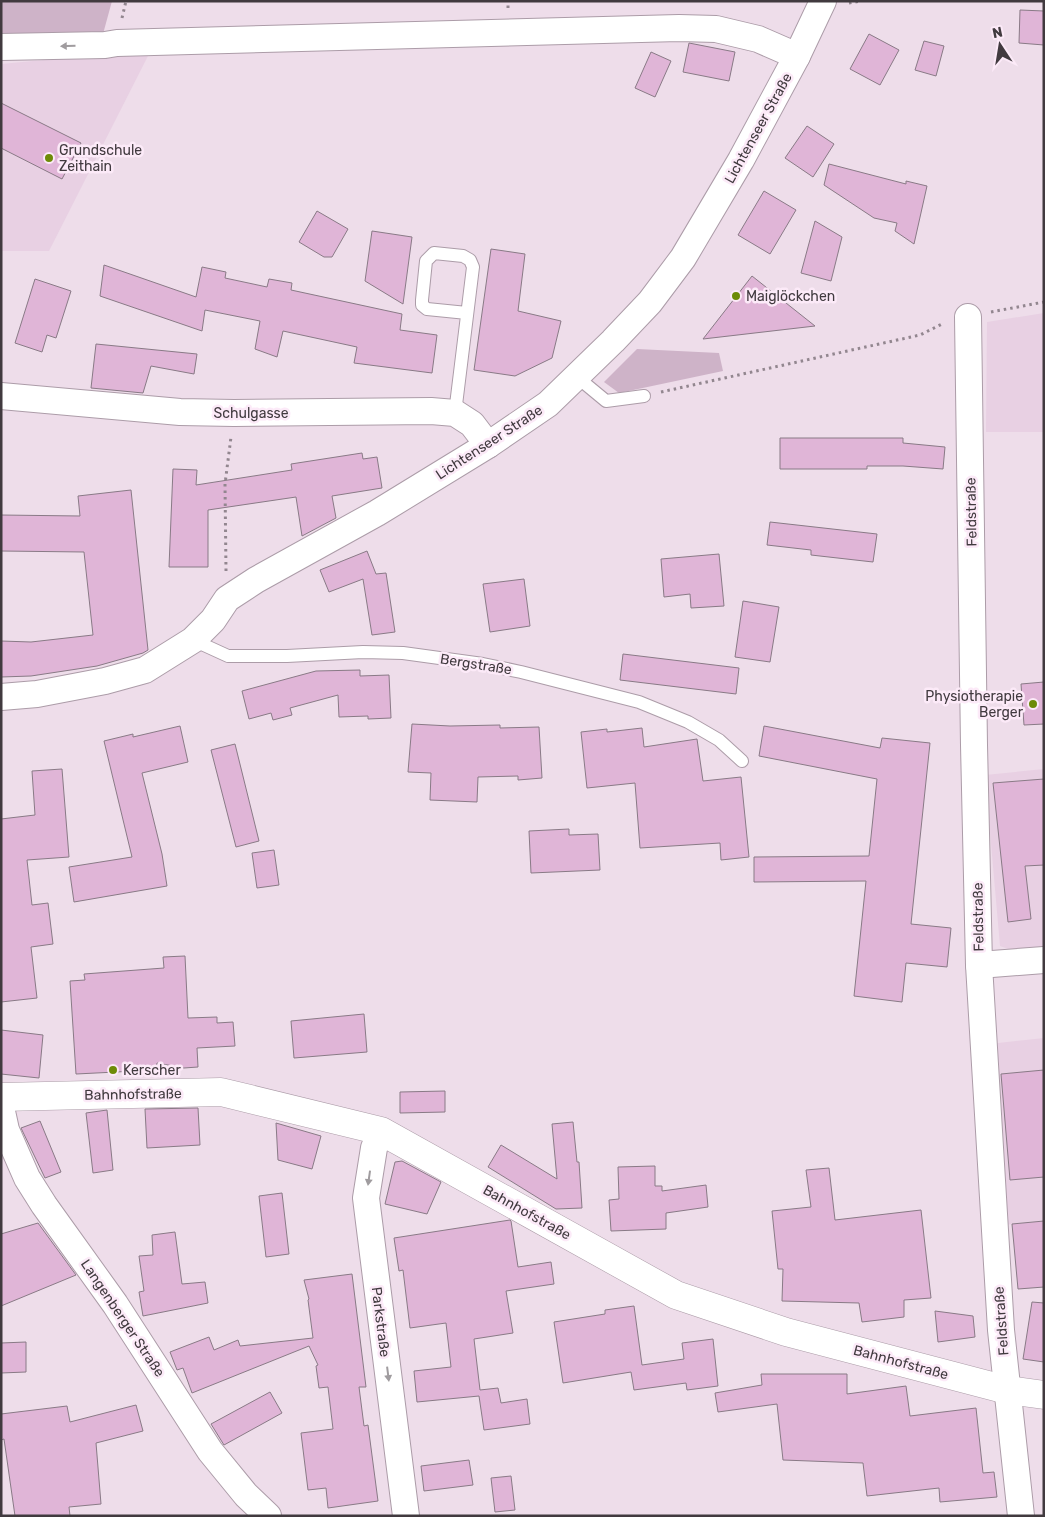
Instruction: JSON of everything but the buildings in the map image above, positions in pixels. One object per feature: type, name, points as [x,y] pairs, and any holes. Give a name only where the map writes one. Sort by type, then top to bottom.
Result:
[{"type":"street","name":"Lichtenseer Straße","points":[[1,697],[37,694],[144,670],[193,640],[213,620],[227,599],[256,580],[377,513],[488,445],[548,404],[650,302],[683,258],[741,160],[797,56],[823,1]]},
{"type":"street","points":[[1,47],[679,28],[716,29],[758,39],[797,56]]},
{"type":"street","name":"Feldstraße","points":[[968,317],[979,965],[1001,1330],[1021,1516]]},
{"type":"street","name":"Schulgasse","points":[[1,396],[180,412],[234,414],[431,411],[455,413]]},
{"type":"street","points":[[455,413],[472,424],[488,445]]},
{"type":"street","points":[[979,965],[1044,960]]},
{"type":"street","name":"Bahnhofstraße","points":[[1,1097],[221,1092],[381,1130],[676,1295],[786,1332],[1007,1390],[1044,1395]]},
{"type":"street","name":"Langenberger Straße","points":[[1,1107],[6,1130],[28,1178],[40,1198],[115,1304],[210,1451],[246,1495],[268,1516]]},
{"type":"street","name":"Parkstraße","points":[[381,1130],[374,1148],[366,1198],[406,1516]]},
{"type":"lane","points":[[455,413],[473,267],[470,260],[463,256],[434,253],[426,261],[422,305],[427,309],[467,313]]},
{"type":"lane","points":[[577,377],[606,401],[644,396]]},
{"type":"lane","name":"Bergstraße","points":[[193,640],[228,656],[287,656],[362,652],[403,654],[483,664],[521,672],[639,702],[688,722],[719,740],[742,761]]},
{"type":"path","points":[[644,396],[920,335],[945,323],[1044,302]]},
{"type":"path","points":[[227,599],[225,484],[234,414]]},
{"type":"shaded area","points":[[1,1],[112,1],[103,34],[1,35]]},
{"type":"shaded area","name":"Grundschule Zeithain","points":[[151,50],[49,251],[1,251],[1,64]]},
{"type":"shaded area","points":[[1044,313],[1044,432],[986,432],[987,322]]},
{"type":"shaded area","points":[[637,349],[719,353],[723,371],[619,393],[604,382]]},
{"type":"shaded area","points":[[1044,769],[1044,947],[1011,950],[1000,946],[985,775]]},
{"type":"shaded area","points":[[1044,1038],[1044,1221],[1004,1225],[989,1044]]},
{"type":"place","name":"Grundschule Zeithain","points":[[49,158]]},
{"type":"place","name":"Maiglöckchen","points":[[736,296]]},
{"type":"place","name":"Physiotherapie Berger","points":[[1033,704]]},
{"type":"place","name":"Kerscher","points":[[113,1070]]}]
